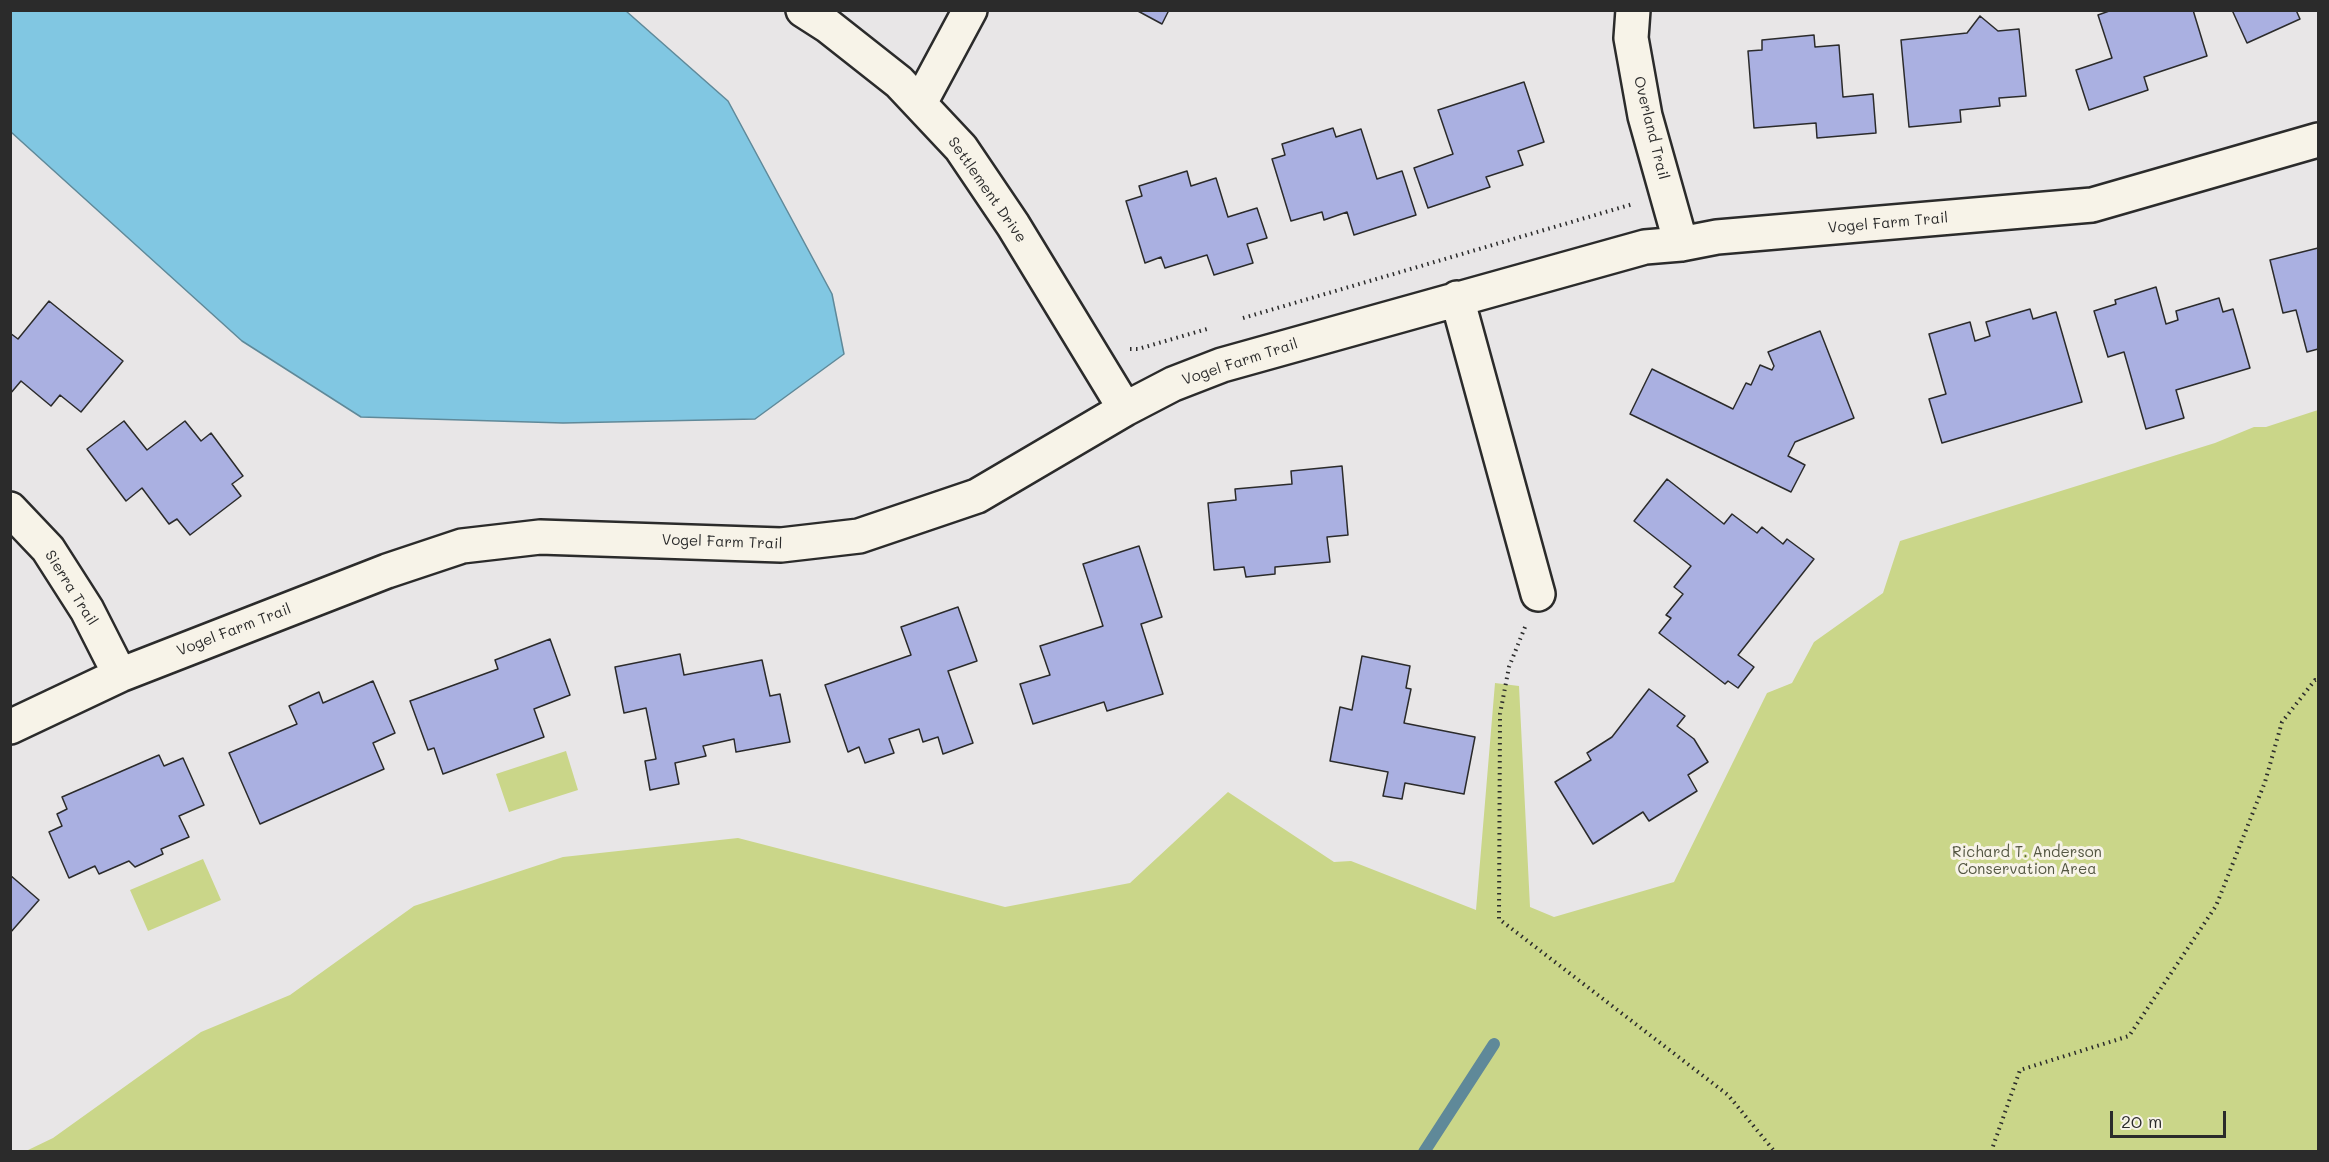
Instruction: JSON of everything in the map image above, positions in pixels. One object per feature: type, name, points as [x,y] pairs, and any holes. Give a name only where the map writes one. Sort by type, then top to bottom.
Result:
[{"type":"street","name":"Settlement Drive","points":[[803,10],[828,26],[890,75],[920,103],[961,148],[1007,215],[1125,409]]},
{"type":"street","points":[[920,103],[970,10]]},
{"type":"street","name":"Overland Trail","points":[[1633,10],[1631,38],[1643,105],[1681,244]]},
{"type":"street","name":"Vogel Farm Trail","points":[[10,727],[120,675],[387,571],[462,546],[540,537],[781,545],[859,536],[977,496],[1125,409],[1173,384],[1222,365],[1645,247],[1681,244],[1717,237],[2092,205],[2319,140]]},
{"type":"street","points":[[1457,298],[1538,594]]},
{"type":"street","name":"Sierra Trail","points":[[10,509],[48,549],[87,610],[120,675]]},
{"type":"path","points":[[1242,319],[1667,194]]},
{"type":"path","points":[[1124,349],[1138,349],[1207,329]]},
{"type":"path","points":[[1538,594],[1509,668],[1500,714],[1499,919],[1728,1095],[1776,1152]]},
{"type":"path","points":[[1990,1152],[2020,1070],[2129,1036],[2216,906],[2265,782],[2282,722],[2315,680],[2319,680]]},
{"type":"green space","name":"Richard T. Anderson Conservation Area","points":[[2318,410],[2318,1151],[26,1151],[53,1138],[201,1032],[290,995],[414,906],[563,857],[738,838],[1005,907],[1130,883],[1228,792],[1334,862],[1351,861],[1476,910],[1495,683],[1519,686],[1530,907],[1554,917],[1674,882],[1767,693],[1792,683],[1814,642],[1883,593],[1900,541],[2215,443],[2254,427],[2266,427]]},
{"type":"green space","points":[[566,751],[578,790],[509,812],[496,774]]},
{"type":"green space","points":[[203,859],[221,900],[148,931],[130,890]]},
{"type":"water","points":[[11,10],[626,11],[728,101],[832,294],[844,354],[755,419],[563,423],[361,417],[242,341],[11,132]]},
{"type":"building","points":[[1136,10],[1169,10],[1162,24]]},
{"type":"building","points":[[2112,10],[2193,10],[2207,56],[2144,77],[2148,90],[2089,110],[2076,70],[2112,58],[2098,15]]},
{"type":"building","points":[[2232,10],[2296,10],[2300,19],[2247,43]]},
{"type":"building","points":[[1980,16],[1998,31],[2019,29],[2026,96],[1999,98],[2000,106],[1960,110],[1961,122],[1909,127],[1901,40],[1967,33]]},
{"type":"building","points":[[1814,35],[1815,47],[1839,45],[1843,97],[1873,94],[1876,133],[1817,138],[1816,123],[1754,128],[1748,51],[1762,50],[1762,40]]},
{"type":"building","points":[[1524,82],[1544,142],[1518,151],[1523,165],[1486,177],[1490,187],[1428,208],[1414,168],[1453,154],[1438,110]]},
{"type":"building","points":[[1333,128],[1336,137],[1361,129],[1377,179],[1402,171],[1416,215],[1354,235],[1347,212],[1324,220],[1322,212],[1291,221],[1272,159],[1285,155],[1282,144]]},
{"type":"building","points":[[1187,171],[1191,186],[1216,178],[1228,217],[1257,208],[1267,238],[1247,244],[1253,263],[1214,275],[1207,255],[1165,268],[1161,257],[1145,263],[1126,201],[1142,196],[1139,186]]},
{"type":"building","points":[[2318,248],[2318,349],[2307,352],[2296,310],[2283,313],[2270,260]]},
{"type":"building","points":[[2156,287],[2166,324],[2178,320],[2176,311],[2219,298],[2223,312],[2233,309],[2250,368],[2176,390],[2184,418],[2146,429],[2124,352],[2108,357],[2094,311],[2116,304],[2115,300]]},
{"type":"building","points":[[49,301],[123,361],[81,412],[60,395],[51,406],[21,381],[10,394],[10,333],[18,339]]},
{"type":"building","points":[[2030,309],[2033,319],[2056,312],[2082,402],[1942,443],[1929,399],[1946,394],[1929,334],[1970,322],[1975,341],[1990,336],[1986,322]]},
{"type":"building","points":[[1820,331],[1854,418],[1795,442],[1788,456],[1805,465],[1791,492],[1630,414],[1652,369],[1733,409],[1746,383],[1751,385],[1760,365],[1772,370],[1774,366],[1768,352]]},
{"type":"building","points":[[124,421],[147,450],[185,421],[201,441],[211,433],[243,476],[232,484],[241,496],[190,535],[177,519],[169,524],[142,488],[126,501],[87,449]]},
{"type":"building","points":[[1342,466],[1348,535],[1327,537],[1330,562],[1275,567],[1275,574],[1246,577],[1244,567],[1214,570],[1208,503],[1236,500],[1235,489],[1292,484],[1291,471]]},
{"type":"building","points":[[1667,479],[1724,524],[1732,514],[1757,533],[1762,527],[1783,544],[1787,539],[1814,559],[1738,655],[1754,667],[1738,688],[1728,681],[1725,684],[1659,633],[1671,618],[1666,615],[1683,594],[1674,587],[1691,566],[1634,521]]},
{"type":"building","points":[[1139,546],[1162,617],[1141,624],[1163,694],[1107,711],[1104,702],[1033,724],[1020,684],[1050,675],[1040,646],[1103,626],[1083,564]]},
{"type":"building","points":[[958,607],[977,661],[948,671],[973,743],[943,754],[938,737],[923,742],[919,729],[889,739],[894,753],[865,763],[859,747],[848,752],[825,685],[911,655],[901,627]]},
{"type":"building","points":[[550,639],[570,695],[534,709],[544,737],[443,774],[434,748],[428,750],[410,701],[498,669],[495,660]]},
{"type":"building","points":[[680,654],[684,675],[762,660],[770,696],[780,694],[790,742],[736,752],[734,739],[703,746],[706,756],[675,763],[679,784],[650,790],[645,761],[656,759],[646,708],[624,713],[615,667]]},
{"type":"building","points":[[1362,656],[1410,666],[1406,688],[1411,689],[1404,723],[1475,737],[1464,794],[1405,783],[1402,799],[1383,796],[1388,772],[1330,761],[1340,707],[1352,710]]},
{"type":"building","points":[[373,681],[395,733],[373,743],[384,769],[260,824],[229,753],[297,724],[289,706],[319,692],[323,703]]},
{"type":"building","points":[[1649,689],[1685,716],[1677,726],[1694,739],[1708,762],[1688,775],[1697,791],[1649,821],[1643,812],[1593,844],[1555,782],[1591,760],[1587,753],[1612,737]]},
{"type":"building","points":[[159,755],[164,766],[183,758],[204,805],[179,816],[189,837],[161,849],[163,854],[135,867],[129,861],[99,874],[95,866],[69,878],[49,832],[62,826],[57,814],[67,809],[62,797]]},
{"type":"building","points":[[10,875],[39,900],[10,933]]},
{"type":"waterway","points":[[1424,1152],[1494,1044]]}]
